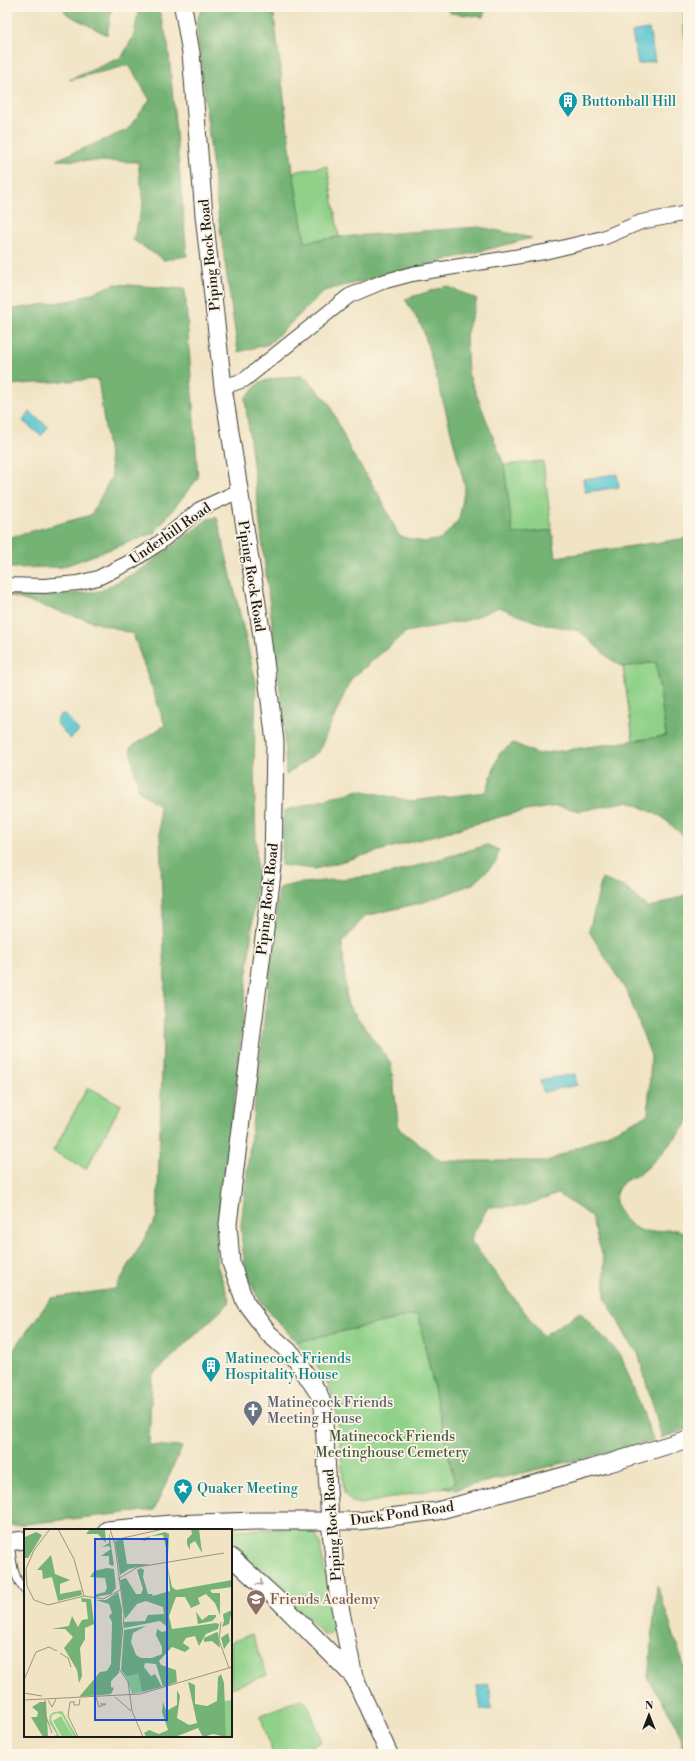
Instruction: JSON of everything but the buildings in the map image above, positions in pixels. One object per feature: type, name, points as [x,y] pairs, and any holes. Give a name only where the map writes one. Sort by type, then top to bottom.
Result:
[{"type":"street","name":"Piping Rock Road","points":[[184,7],[191,53],[204,214],[223,387],[262,636],[275,742],[273,866],[228,1224],[231,1263],[245,1302],[268,1333],[293,1355],[319,1394],[326,1425],[330,1522],[339,1602],[354,1677],[389,1754]]},
{"type":"street","points":[[223,387],[244,380],[349,296],[382,282],[412,274],[544,252],[603,238],[641,222],[688,213]]},
{"type":"street","name":"Underhill Road","points":[[7,585],[44,586],[78,583],[98,578],[132,561],[158,544],[200,509],[239,491]]},
{"type":"street","name":"Duck Pond Road","points":[[131,1529],[255,1521],[359,1521],[437,1511],[603,1465],[688,1439]]},
{"type":"street","points":[[232,1558],[279,1601],[354,1677]]},
{"type":"lane","points":[[14,1541],[14,1571],[18,1584],[24,1590]]},
{"type":"green space","points":[[62,7],[112,7],[107,35],[67,14]]},
{"type":"green space","points":[[139,7],[158,7],[168,44],[187,256],[164,260],[133,240],[143,204],[138,162],[56,160],[127,130],[150,100],[129,65],[69,80],[122,57],[134,35]]},
{"type":"green space","points":[[273,7],[293,172],[305,242],[339,237],[479,227],[532,238],[324,291],[269,344],[238,352],[219,221],[196,23],[202,8]]},
{"type":"green space","points":[[444,7],[486,7],[483,17],[450,13]]},
{"type":"green space","points":[[684,7],[688,7],[688,57],[684,32]]},
{"type":"green space","points":[[327,166],[339,237],[305,242],[293,172]]},
{"type":"green space","points":[[115,284],[185,289],[198,478],[154,533],[62,567],[8,568],[7,538],[91,515],[112,476],[98,379],[7,385],[7,310],[74,300]]},
{"type":"green space","points":[[447,286],[477,299],[466,335],[468,373],[504,465],[513,534],[552,530],[556,557],[688,538],[688,840],[662,817],[629,801],[580,811],[556,806],[514,813],[315,869],[281,865],[284,811],[359,790],[411,801],[486,792],[499,754],[513,743],[538,754],[666,736],[656,662],[623,667],[609,658],[579,631],[536,622],[499,607],[468,620],[406,632],[351,679],[319,751],[286,775],[283,715],[245,398],[260,382],[281,377],[304,376],[329,403],[351,452],[378,493],[399,536],[423,542],[442,539],[459,519],[465,487],[423,329],[405,299]]},
{"type":"green space","points":[[543,461],[552,530],[512,535],[504,465]]},
{"type":"green space","points":[[217,517],[256,682],[254,767],[257,879],[230,1142],[217,1226],[217,1265],[230,1302],[152,1376],[149,1445],[182,1447],[154,1510],[7,1526],[7,1359],[51,1298],[115,1289],[157,1217],[165,982],[159,805],[139,791],[130,748],[165,725],[133,634],[7,595],[52,596],[100,591],[142,569],[208,519]]},
{"type":"green space","points":[[656,662],[666,736],[633,741],[623,667]]},
{"type":"green space","points":[[487,845],[499,850],[496,862],[473,884],[424,902],[365,916],[342,943],[347,1003],[391,1063],[399,1129],[441,1161],[548,1161],[648,1115],[651,1056],[628,994],[589,931],[602,879],[624,887],[649,908],[688,894],[688,1121],[673,1141],[652,1163],[641,1173],[627,1180],[620,1186],[616,1199],[623,1218],[628,1223],[640,1230],[654,1232],[678,1230],[688,1235],[688,1429],[662,1438],[638,1353],[631,1345],[605,1298],[604,1261],[591,1216],[558,1194],[524,1206],[488,1207],[470,1240],[543,1336],[580,1312],[621,1356],[654,1441],[456,1489],[443,1487],[455,1484],[418,1314],[296,1342],[266,1309],[253,1289],[245,1262],[241,1225],[279,888],[295,884],[389,874]]},
{"type":"green space","points":[[88,1087],[121,1105],[86,1169],[53,1151]]},
{"type":"green space","name":"Matinecock Friends Meetinghouse Cemetery","points":[[418,1314],[455,1485],[361,1504],[352,1502],[344,1493],[339,1432],[334,1401],[330,1389],[315,1362],[296,1342]]},
{"type":"green space","points":[[308,1528],[315,1533],[320,1543],[334,1629],[333,1632],[329,1635],[324,1634],[232,1551],[232,1530]]},
{"type":"green space","points":[[657,1585],[688,1678],[688,1754],[684,1754],[677,1725],[648,1679]]},
{"type":"green space","points":[[252,1634],[267,1675],[232,1688],[232,1642]]},
{"type":"green space","points":[[301,1699],[307,1702],[322,1741],[298,1754],[273,1754],[260,1715]]},
{"type":"water","points":[[649,29],[655,61],[638,64],[632,32]]},
{"type":"water","points":[[30,412],[48,427],[41,436],[23,421]]},
{"type":"water","points":[[617,474],[619,487],[585,492],[583,479]]},
{"type":"water","points":[[65,714],[79,731],[70,739],[56,722],[60,715]]},
{"type":"water","points":[[575,1074],[577,1085],[543,1092],[540,1080]]},
{"type":"water","points":[[488,1684],[492,1709],[481,1710],[477,1686]]},
{"type":"place","name":"Buttonball Hill","points":[[568,118]]},
{"type":"place","name":"Matinecock Friends Hospitality House","points":[[211,1383]]},
{"type":"place","name":"Matinecock Friends Meeting House","points":[[253,1427]]},
{"type":"place","name":"Quaker Meeting","points":[[183,1505]]},
{"type":"place","name":"Friends Academy","points":[[256,1616]]}]
